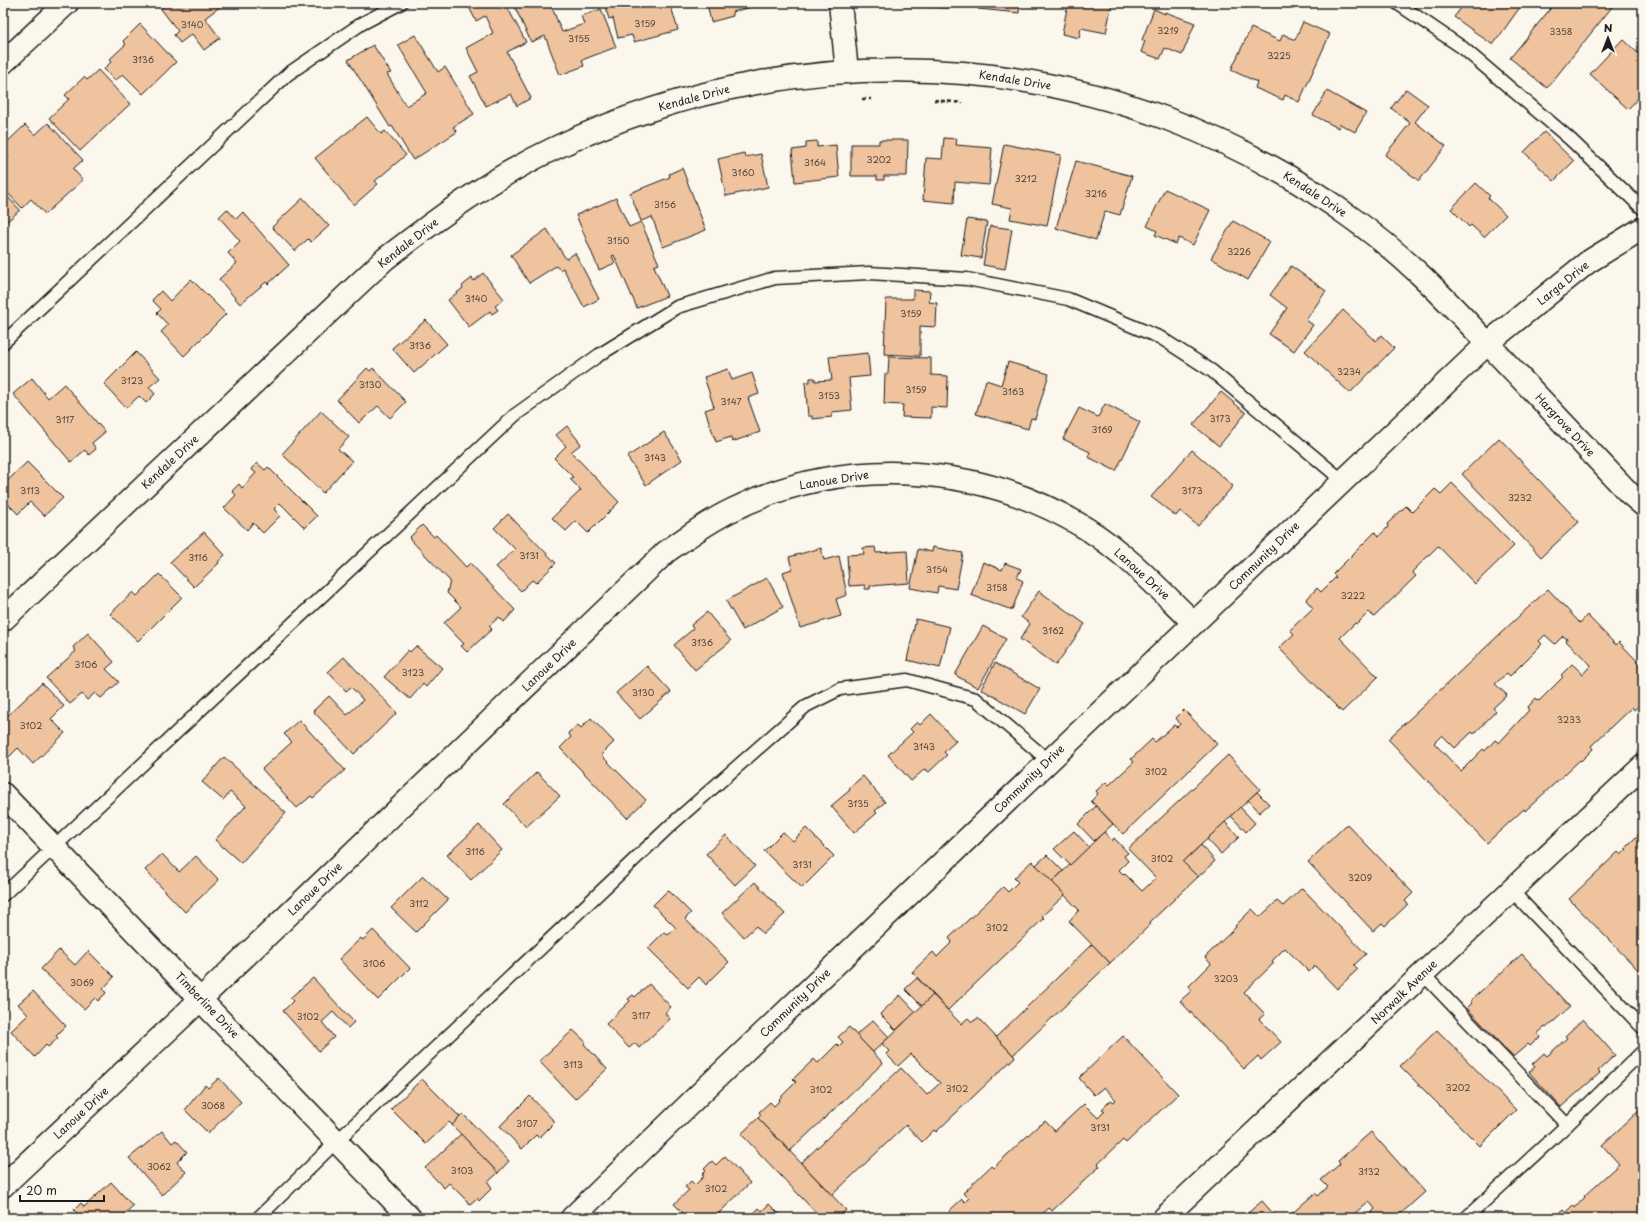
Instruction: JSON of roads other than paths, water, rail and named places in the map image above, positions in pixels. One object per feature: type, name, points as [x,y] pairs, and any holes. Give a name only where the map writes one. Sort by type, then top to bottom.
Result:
[{"type":"street","points":[[3,64],[67,3]]},
{"type":"street","points":[[840,3],[847,71]]},
{"type":"street","name":"Kendale Drive","points":[[3,620],[385,259],[456,205],[500,177],[551,149],[620,120],[663,105],[727,89],[790,77],[847,71],[892,69],[950,71],[1009,77],[1059,87],[1123,104],[1179,123],[1225,142],[1270,165],[1313,191],[1354,219],[1394,250],[1431,284],[1488,343]]},
{"type":"street","name":"Larga Drive","points":[[1488,343],[1588,262],[1643,228]]},
{"type":"street","name":"Community Drive","points":[[572,1218],[715,1079],[1488,343]]},
{"type":"street","name":"Hargrove Drive","points":[[1488,343],[1629,493],[1643,505]]},
{"type":"street","name":"Lanoue Drive","points":[[3,1186],[201,999],[666,552],[705,525],[732,510],[768,494],[806,483],[844,476],[883,472],[919,473],[955,478],[990,486],[1024,497],[1057,512],[1088,530],[1128,560],[1194,623]]},
{"type":"street","name":"Norwalk Avenue","points":[[1164,1218],[1643,766]]},
{"type":"street","name":"Timberline Drive","points":[[3,794],[410,1218]]},
{"type":"lane","points":[[3,343],[288,74],[361,24],[401,3]]},
{"type":"lane","points":[[1397,3],[1463,48],[1570,139],[1643,209]]},
{"type":"lane","points":[[3,894],[515,415],[600,355],[677,307],[775,278],[869,273],[967,279],[1068,299],[1161,338],[1212,371],[1343,481]]},
{"type":"lane","points":[[258,1218],[337,1141],[672,824],[806,706],[840,689],[907,680],[976,699],[1049,761]]},
{"type":"lane","points":[[1511,890],[1643,1028]]},
{"type":"lane","points":[[1423,974],[1566,1125]]},
{"type":"lane","points":[[1466,1218],[1643,1051]]}]
